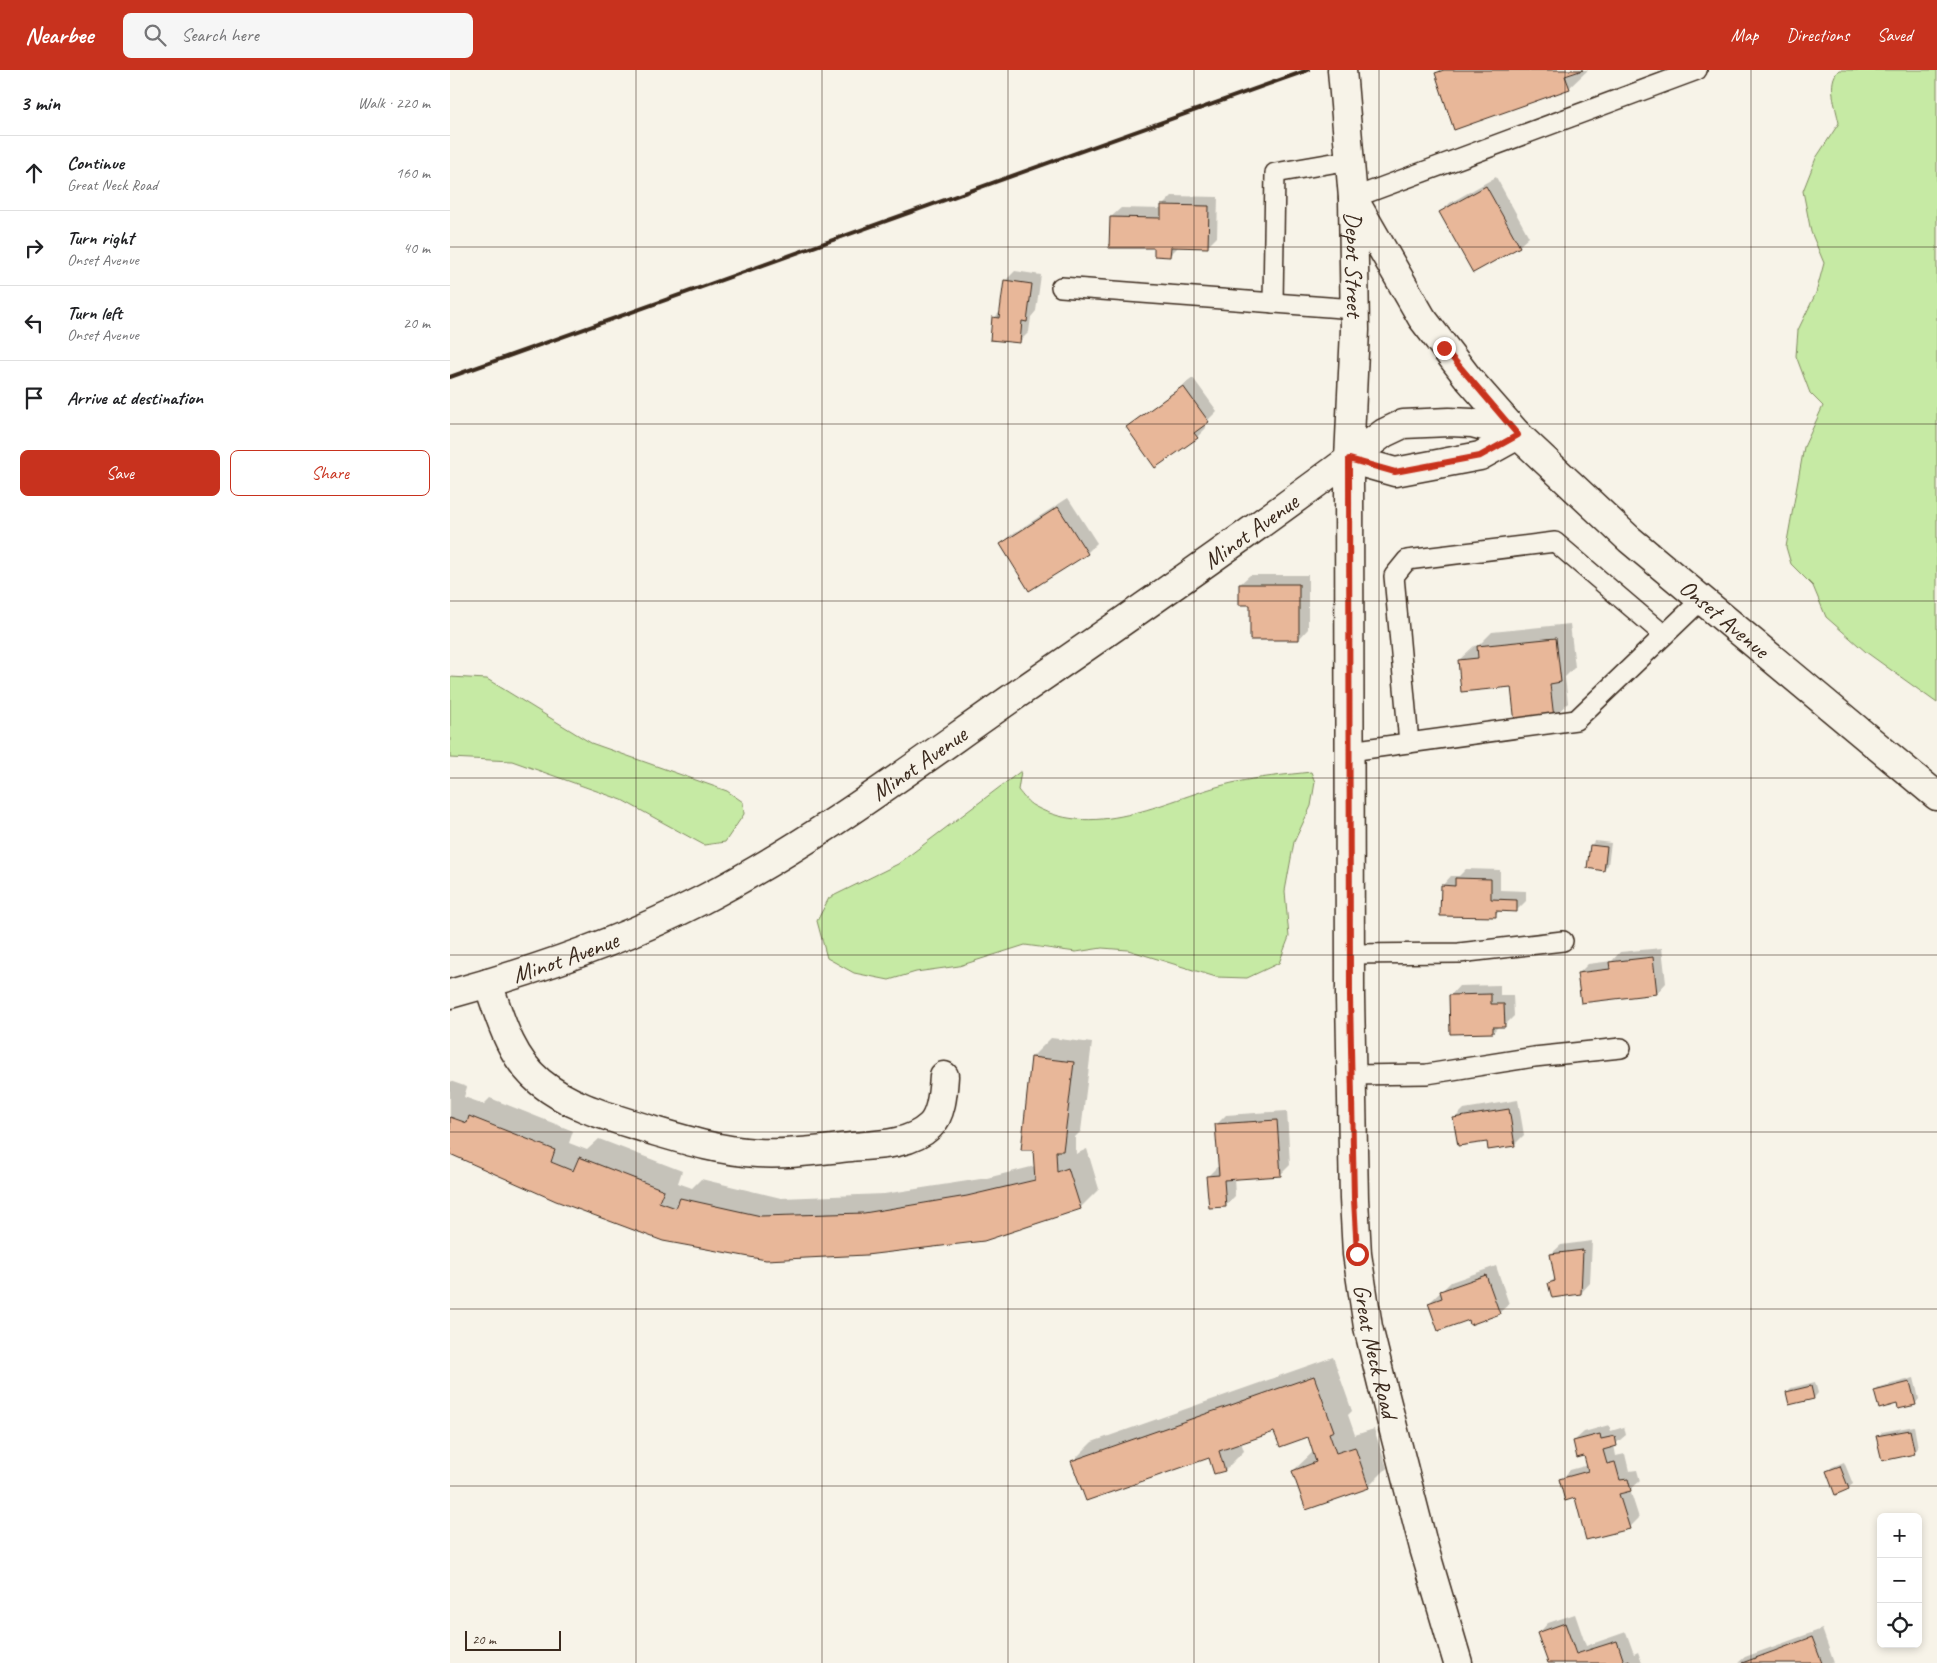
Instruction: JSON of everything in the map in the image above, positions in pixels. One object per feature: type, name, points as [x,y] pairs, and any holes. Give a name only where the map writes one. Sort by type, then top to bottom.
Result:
[{"type":"main road","name":"Depot Street","points":[[1342,70],[1353,198],[1355,309],[1349,459]]},
{"type":"main road","name":"Onset Avenue","points":[[1353,198],[1422,318],[1468,378],[1518,435],[1629,539],[1937,796]]},
{"type":"main road","name":"Onset Avenue","points":[[1349,459],[1384,433],[1402,424],[1426,422],[1472,423],[1518,435]]},
{"type":"main road","points":[[1349,459],[1395,472],[1480,456],[1518,435]]},
{"type":"main road","name":"Great Neck Road","points":[[1349,459],[1350,954],[1356,1234],[1362,1295],[1378,1368],[1403,1471],[1458,1663]]},
{"type":"main road","name":"Minot Avenue","points":[[450,994],[554,963],[601,946],[670,916],[744,878],[821,830],[1100,638],[1349,459]]},
{"type":"main road","points":[[488,983],[503,1029],[514,1051],[529,1071],[553,1092],[586,1110],[607,1118],[717,1148],[776,1154],[880,1145],[902,1140],[923,1132],[932,1125],[939,1108],[944,1076]]},
{"type":"lane","points":[[1353,198],[1697,70]]},
{"type":"lane","points":[[1273,303],[1275,173],[1350,160]]},
{"type":"lane","points":[[1062,287],[1355,309]]},
{"type":"lane","points":[[1409,743],[1394,576],[1407,560],[1555,542],[1664,635]]},
{"type":"lane","points":[[1350,751],[1576,720],[1701,600]]},
{"type":"lane","points":[[1350,954],[1460,953],[1563,941]]},
{"type":"lane","points":[[1352,1075],[1427,1074],[1534,1056],[1621,1048]]},
{"type":"green space","points":[[1839,70],[1937,70],[1937,703],[1866,652],[1826,617],[1813,586],[1791,564],[1786,547],[1804,447],[1823,406],[1810,393],[1796,356],[1798,330],[1816,293],[1824,263],[1811,232],[1803,191],[1816,158],[1839,123],[1832,88],[1835,75]]},
{"type":"green space","points":[[450,677],[487,679],[591,743],[727,791],[743,802],[744,814],[725,842],[704,845],[622,800],[512,761],[450,758]]},
{"type":"green space","points":[[1021,771],[1018,790],[1030,803],[1059,816],[1084,820],[1134,813],[1232,783],[1271,776],[1311,772],[1315,782],[1311,806],[1294,842],[1285,891],[1289,937],[1279,963],[1247,978],[1216,977],[1128,950],[1102,948],[1076,952],[1025,945],[959,966],[916,972],[889,980],[854,973],[827,958],[817,921],[829,898],[898,864]]},
{"type":"building","points":[[1444,70],[1583,70],[1565,76],[1570,89],[1454,130],[1435,73]]},
{"type":"building","points":[[1486,186],[1520,247],[1473,273],[1439,212]]},
{"type":"building","points":[[1161,205],[1209,206],[1208,248],[1171,247],[1170,257],[1154,256],[1154,248],[1109,248],[1110,217],[1161,218]]},
{"type":"building","points":[[1004,280],[1032,284],[1027,322],[1022,321],[1020,343],[990,340],[992,317],[999,318]]},
{"type":"building","points":[[1183,386],[1209,422],[1194,433],[1198,438],[1155,468],[1126,427]]},
{"type":"building","points":[[1058,507],[1088,554],[1029,591],[1000,544]]},
{"type":"building","points":[[1239,584],[1299,584],[1299,640],[1250,640],[1250,605],[1239,605]]},
{"type":"building","points":[[1556,638],[1561,682],[1550,684],[1554,718],[1515,723],[1511,687],[1461,692],[1458,660],[1478,658],[1477,646]]},
{"type":"building","points":[[1590,845],[1607,847],[1604,871],[1587,868]]},
{"type":"building","points":[[1455,878],[1491,879],[1491,899],[1517,900],[1517,912],[1496,911],[1496,917],[1440,916],[1441,885],[1455,886]]},
{"type":"building","points":[[1653,957],[1657,994],[1581,1003],[1577,973],[1610,969],[1609,962]]},
{"type":"building","points":[[1491,994],[1491,1004],[1504,1004],[1505,1027],[1493,1027],[1493,1033],[1450,1034],[1449,995]]},
{"type":"building","points":[[1031,1057],[1074,1062],[1063,1151],[1056,1151],[1057,1172],[1068,1168],[1081,1209],[984,1241],[866,1255],[766,1260],[663,1241],[556,1201],[450,1154],[450,1117],[467,1123],[469,1116],[555,1150],[551,1162],[573,1171],[579,1157],[664,1190],[659,1202],[676,1208],[680,1198],[761,1216],[864,1213],[967,1196],[1035,1180],[1033,1150],[1021,1150]]},
{"type":"building","points":[[1509,1109],[1515,1146],[1488,1150],[1487,1142],[1458,1146],[1453,1118]]},
{"type":"building","points":[[1277,1120],[1281,1176],[1224,1180],[1226,1207],[1209,1208],[1206,1176],[1219,1175],[1215,1124]]},
{"type":"building","points":[[1583,1250],[1581,1294],[1552,1298],[1548,1283],[1555,1281],[1550,1254]]},
{"type":"building","points":[[1486,1275],[1500,1314],[1470,1325],[1469,1320],[1438,1331],[1428,1303],[1442,1298],[1440,1291]]},
{"type":"building","points":[[1314,1376],[1334,1431],[1329,1433],[1336,1453],[1355,1447],[1369,1488],[1306,1510],[1292,1471],[1316,1462],[1308,1437],[1280,1447],[1274,1432],[1219,1451],[1225,1471],[1214,1474],[1209,1458],[1086,1501],[1071,1461]]},
{"type":"building","points":[[1910,1382],[1916,1405],[1898,1409],[1897,1404],[1879,1409],[1874,1391]]},
{"type":"building","points":[[1811,1386],[1814,1399],[1789,1405],[1786,1392]]},
{"type":"building","points":[[1910,1430],[1915,1454],[1882,1461],[1876,1436]]},
{"type":"building","points":[[1600,1434],[1601,1439],[1615,1436],[1617,1446],[1603,1450],[1607,1464],[1615,1462],[1620,1480],[1628,1479],[1631,1491],[1619,1494],[1630,1529],[1586,1540],[1575,1498],[1565,1501],[1559,1479],[1588,1471],[1584,1456],[1577,1458],[1573,1441]]},
{"type":"building","points":[[1840,1466],[1849,1489],[1835,1495],[1826,1471]]},
{"type":"building","points":[[1565,1623],[1576,1654],[1617,1641],[1624,1662],[1629,1660],[1630,1663],[1548,1663],[1537,1633]]},
{"type":"building","points":[[1812,1637],[1822,1663],[1742,1663]]},
{"type":"railway","points":[[450,377],[1308,70]]},
{"type":"route","points":[[1357,1254],[1354,1199],[1350,997],[1349,459],[1395,472],[1480,456],[1518,435],[1444,348]]}]
